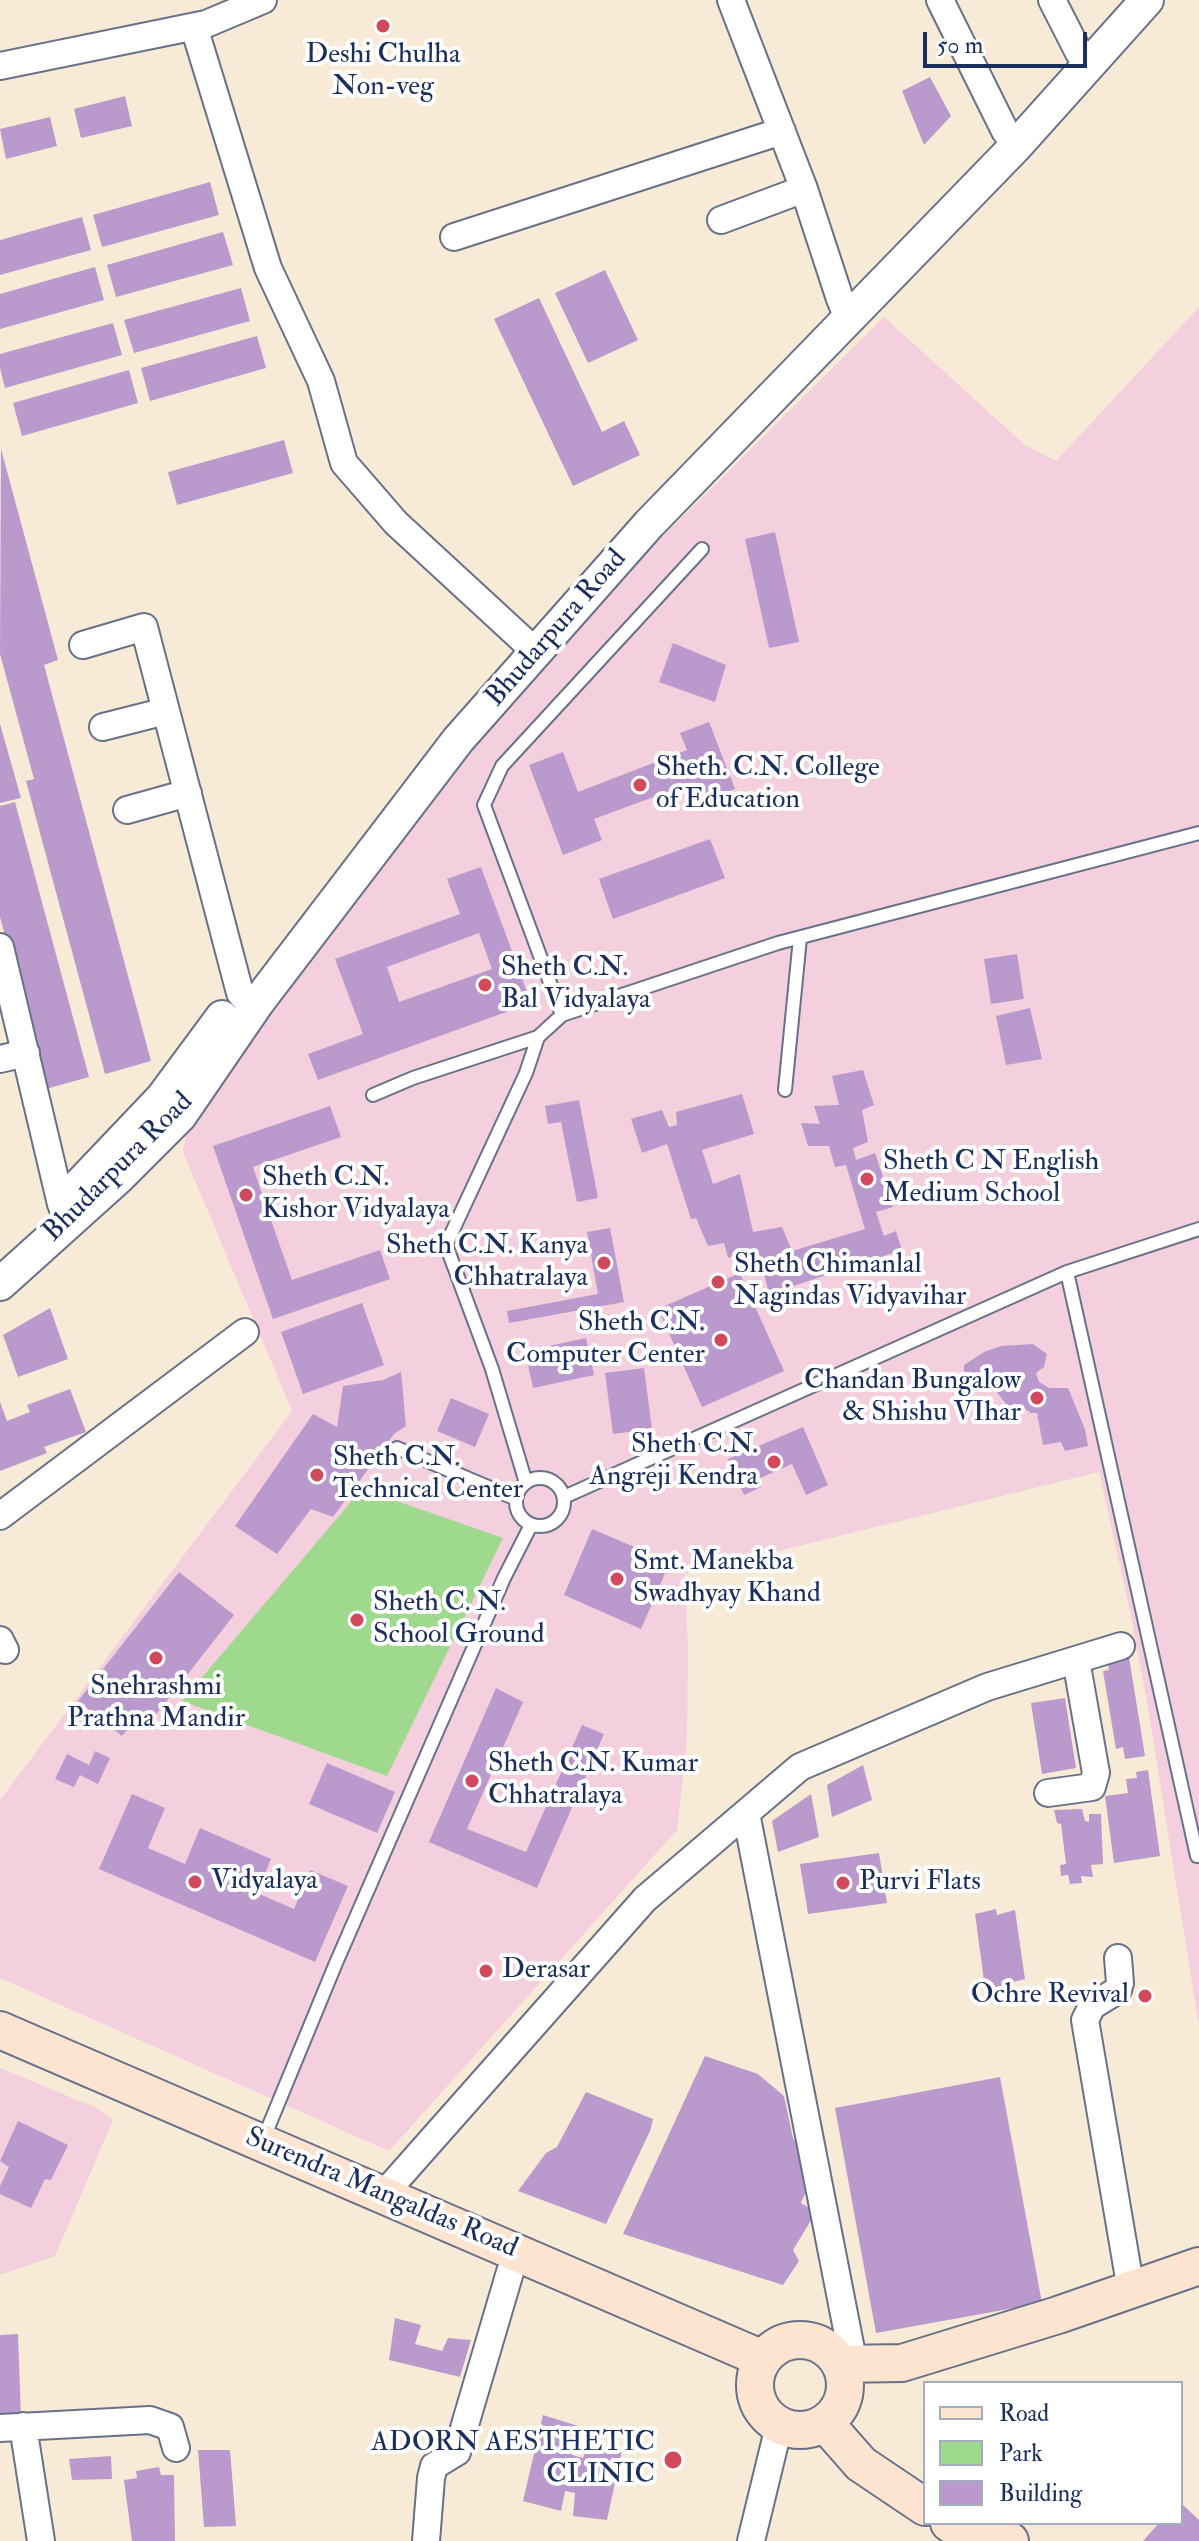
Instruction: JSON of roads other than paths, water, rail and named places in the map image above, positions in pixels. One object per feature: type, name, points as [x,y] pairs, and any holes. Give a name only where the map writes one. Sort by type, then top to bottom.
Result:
[{"type":"main road","name":"Surendra Mangaldas Road","points":[[0,2030],[383,2195],[759,2368]]},
{"type":"main road","name":"Surendra Mangaldas Road","points":[[0,2051],[510,2272],[759,2368]]},
{"type":"main road","points":[[923,2506],[861,2464],[841,2389],[830,2351],[818,2343],[802,2340],[787,2341],[773,2348],[759,2368],[755,2392],[759,2406],[779,2426],[804,2430],[841,2389],[902,2363],[1199,2266]]},
{"type":"main road","points":[[841,2389],[908,2381],[1065,2333],[1199,2286]]},
{"type":"main road","points":[[841,2389],[872,2448],[923,2483]]},
{"type":"main road","points":[[952,2525],[975,2541]]},
{"type":"main road","points":[[986,2525],[1010,2541]]},
{"type":"street","points":[[0,66],[206,24],[263,0]]},
{"type":"street","points":[[731,0],[804,189],[844,308]]},
{"type":"street","points":[[940,0],[1010,138]]},
{"type":"street","points":[[1052,0],[1079,53]]},
{"type":"street","name":"Bhudarpura Road","points":[[1010,138],[1121,0]]},
{"type":"street","name":"Bhudarpura Road","points":[[0,1284],[65,1213],[247,1000],[373,836],[424,755],[528,646],[630,518],[844,308],[1147,0]]},
{"type":"street","points":[[194,27],[268,268],[321,381],[344,463],[396,523],[528,646]]},
{"type":"street","points":[[454,237],[782,131]]},
{"type":"street","points":[[721,220],[804,189]]},
{"type":"street","points":[[83,645],[144,627],[247,1000]]},
{"type":"street","points":[[103,727],[166,711]]},
{"type":"street","points":[[127,810],[188,793]]},
{"type":"street","points":[[0,947],[65,1213]]},
{"type":"street","points":[[0,1059],[26,1053]]},
{"type":"street","name":"Bhudarpura Road","points":[[0,1257],[65,1213]]},
{"type":"street","points":[[0,1516],[245,1332]]},
{"type":"street","points":[[383,2195],[645,1899],[800,1767],[987,1687],[1121,1646]]},
{"type":"street","points":[[1048,1793],[1092,1787],[1096,1773],[1076,1660]]},
{"type":"street","points":[[746,1813],[841,2389]]},
{"type":"street","points":[[1118,1958],[1118,1990],[1092,2006],[1085,2020],[1131,2290]]},
{"type":"street","points":[[426,2541],[434,2466],[457,2452],[510,2272]]},
{"type":"street","points":[[41,2541],[11,2427],[150,2420],[170,2427],[176,2448]]},
{"type":"street","points":[[751,2541],[779,2426]]},
{"type":"lane","points":[[562,1015],[484,805],[502,766],[702,549]]},
{"type":"lane","points":[[373,1095],[413,1078],[538,1037],[562,1015],[800,938],[1199,833]]},
{"type":"lane","points":[[785,1090],[800,938]]},
{"type":"lane","points":[[526,1483],[492,1369],[446,1245],[526,1073],[538,1037]]},
{"type":"lane","points":[[564,1497],[1067,1272],[1199,1229]]},
{"type":"lane","points":[[1067,1272],[1199,1856]]},
{"type":"lane","points":[[397,1448],[516,1499]]},
{"type":"lane","points":[[544,1479],[553,1482],[564,1497],[564,1506],[555,1522],[531,1525],[521,1517],[516,1499],[526,1483],[544,1479]]},
{"type":"lane","points":[[262,2143],[336,1963],[504,1578],[531,1525]]},
{"type":"place","name":"Deshi Chulha Non-veg","points":[[383,26]]},
{"type":"place","name":"Sheth. C.N. College of Education","points":[[640,785]]},
{"type":"place","name":"Sheth C.N. Bal Vidyalaya","points":[[485,985]]},
{"type":"place","name":"Sheth C N English Medium School","points":[[867,1179]]},
{"type":"place","name":"Sheth C.N. Kishor Vidyalaya","points":[[246,1195]]},
{"type":"place","name":"Sheth C.N. Kanya Chhatralaya","points":[[604,1263]]},
{"type":"place","name":"Sheth Chimanlal Nagindas Vidyavihar","points":[[718,1282]]},
{"type":"place","name":"Sheth C.N. Computer Center","points":[[721,1340]]},
{"type":"place","name":"Chandan Bungalow & Shishu VIhar","points":[[1037,1398]]},
{"type":"place","name":"Sheth C.N. Angreji Kendra","points":[[774,1462]]},
{"type":"place","name":"Sheth C.N. Technical Center","points":[[317,1475]]},
{"type":"place","name":"Smt. Manekba Swadhyay Khand","points":[[617,1579]]},
{"type":"place","name":"Sheth C. N. School Ground","points":[[357,1620]]},
{"type":"place","name":"Snehrashmi Prathna Mandir","points":[[156,1658]]},
{"type":"place","name":"Sheth C.N. Kumar Chhatralaya","points":[[472,1781]]},
{"type":"place","name":"Vidyalaya","points":[[195,1882]]},
{"type":"place","name":"Purvi Flats","points":[[843,1883]]},
{"type":"place","name":"Derasar","points":[[486,1971]]},
{"type":"place","name":"Ochre Revival","points":[[1145,1996]]},
{"type":"place","name":"ADORN AESTHETIC CLINIC","points":[[673,2460]]}]
